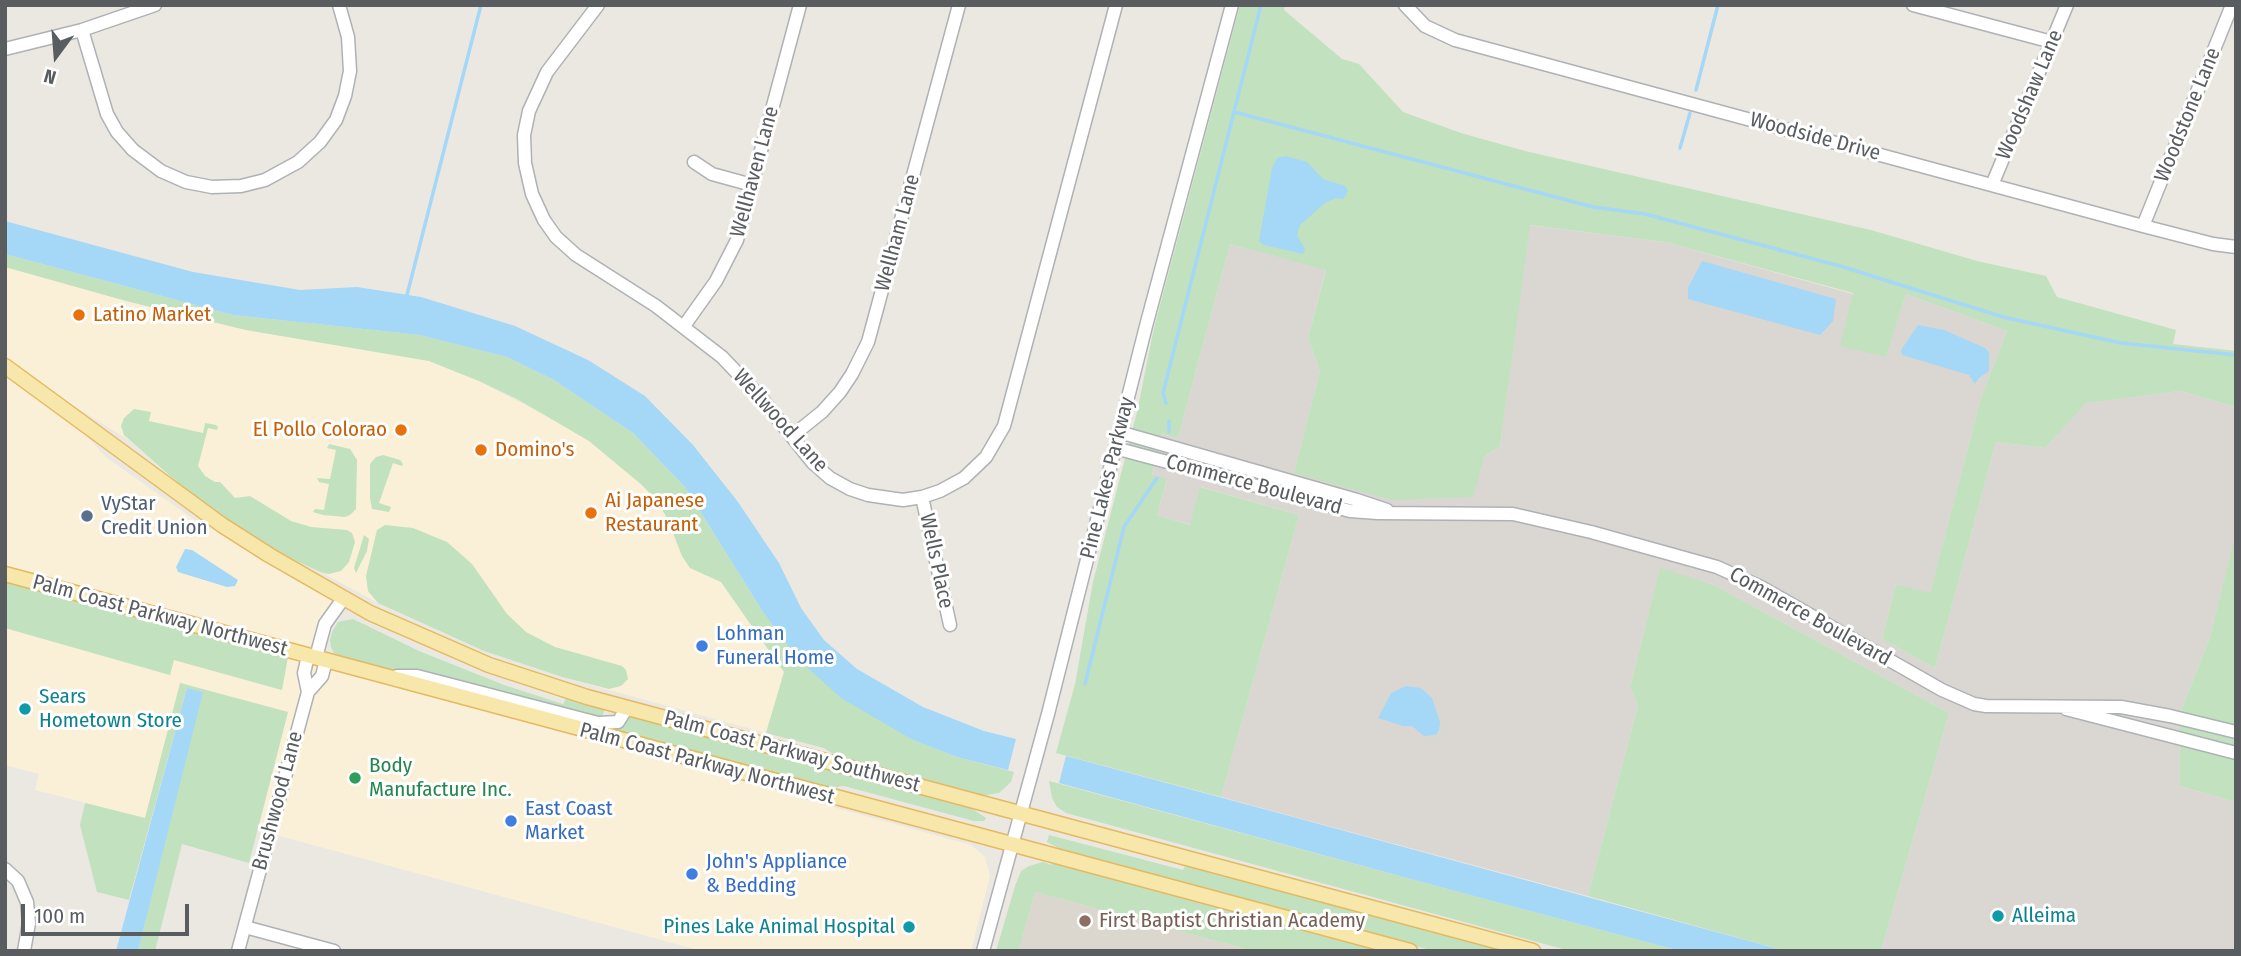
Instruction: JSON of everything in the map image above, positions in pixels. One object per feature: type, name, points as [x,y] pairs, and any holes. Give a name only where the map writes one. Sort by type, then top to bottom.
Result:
[{"type":"main road","name":"Palm Coast Parkway Southwest","points":[[5,366],[222,525],[269,555],[343,598],[411,632],[489,665],[546,685],[627,708],[1533,951]]},
{"type":"main road","name":"Palm Coast Parkway Northwest","points":[[5,574],[1410,951]]},
{"type":"street","points":[[5,49],[82,30],[155,5]]},
{"type":"street","points":[[82,30],[107,114],[117,132],[133,150],[162,171],[186,182],[212,187],[241,186],[265,180],[298,162],[320,142],[336,120],[351,71],[348,37],[339,5]]},
{"type":"street","name":"Wellwood Lane","points":[[598,5],[547,72],[534,95],[524,135],[524,157],[530,185],[544,220],[568,249],[684,326],[732,367],[819,468],[850,489],[887,499],[922,497],[949,487],[971,472],[992,448],[1004,426],[1116,5]]},
{"type":"street","name":"Wellhaven Lane","points":[[684,326],[728,261],[737,240],[800,5]]},
{"type":"street","name":"Wellham Lane","points":[[792,436],[822,412],[840,392],[868,342],[959,5]]},
{"type":"street","name":"Pine Lakes Parkway","points":[[983,951],[1022,813],[1232,5]]},
{"type":"street","name":"Woodside Drive","points":[[1405,5],[1425,26],[1455,40],[2143,226],[2213,244],[2236,247]]},
{"type":"street","points":[[1913,5],[2052,43]]},
{"type":"street","name":"Woodshaw Lane","points":[[1992,185],[2067,5]]},
{"type":"street","name":"Woodstone Lane","points":[[2143,226],[2232,5]]},
{"type":"street","points":[[694,162],[712,174],[752,185]]},
{"type":"street","name":"Commerce Boulevard","points":[[1119,432],[1321,489],[1394,513]]},
{"type":"street","name":"Commerce Boulevard","points":[[1115,448],[1341,509],[1364,513],[1513,513],[1610,537],[1717,567],[1760,587],[1942,690],[1969,702],[1986,706],[2056,707]]},
{"type":"street","name":"Wells Place","points":[[922,497],[950,625]]},
{"type":"street","name":"Brushwood Lane","points":[[308,692],[304,673],[317,658],[325,624],[343,598]]},
{"type":"street","name":"Brushwood Lane","points":[[238,951],[308,692],[322,676],[317,658]]},
{"type":"street","points":[[387,676],[417,676],[598,723],[618,722],[627,708]]},
{"type":"street","points":[[2056,707],[2121,707],[2236,732]]},
{"type":"street","points":[[2056,707],[2236,753]]},
{"type":"street","points":[[5,869],[18,881],[27,902],[29,923],[23,951]]},
{"type":"street","points":[[245,927],[334,951]]},
{"type":"shaded area","points":[[1529,225],[1665,242],[1853,294],[1886,356],[1906,294],[2007,331],[1981,398],[1930,594],[1896,584],[1882,639],[1935,668],[1996,442],[2045,448],[2085,403],[2180,391],[2236,407],[2236,533],[2210,637],[2179,716],[2180,786],[2236,802],[2236,951],[1881,951],[1949,713],[1712,584],[1660,569],[1630,687],[1638,705],[1588,896],[1221,797],[1299,515],[1201,487],[1191,525],[1157,515],[1167,480],[1152,476],[1162,434],[1178,438],[1230,244],[1326,269],[1308,338],[1320,371],[1294,473],[1484,457],[1500,446]]},
{"type":"shaded area","points":[[5,267],[130,302],[246,330],[429,361],[479,381],[562,424],[589,441],[642,485],[658,502],[690,568],[721,582],[784,672],[766,733],[562,677],[484,651],[267,548],[186,490],[129,440],[48,390],[5,359]]},
{"type":"shaded area","points":[[5,376],[79,428],[107,458],[202,525],[225,535],[270,565],[333,599],[320,623],[312,650],[5,567]]},
{"type":"shaded area","points":[[5,628],[169,675],[174,660],[281,690],[288,657],[971,845],[985,857],[990,876],[971,951],[702,951],[258,830],[288,712],[181,683],[145,818],[35,790],[39,774],[5,765]]},
{"type":"shaded area","name":"First Baptist Christian Academy","points":[[1035,892],[1253,951],[1019,951]]},
{"type":"green space","points":[[1240,5],[1285,5],[1284,10],[1342,59],[1359,64],[1403,112],[1461,133],[1525,151],[1871,230],[1977,261],[2046,276],[2057,297],[2176,330],[2173,344],[2236,351],[2236,407],[2180,391],[2086,403],[2045,448],[1996,442],[1935,668],[1882,639],[1896,584],[1930,593],[1981,398],[2007,331],[1906,294],[1886,357],[1840,346],[1853,293],[1665,242],[1530,225],[1500,446],[1484,457],[1473,497],[1392,500],[1294,473],[1320,371],[1308,338],[1326,270],[1230,244],[1178,438],[1162,434],[1152,475],[1167,479],[1157,515],[1190,525],[1200,487],[1299,515],[1221,797],[1056,753],[1075,684],[1093,582],[1137,412],[1154,328]]},
{"type":"green space","points":[[5,254],[233,315],[420,335],[507,357],[554,380],[633,433],[685,487],[763,612],[797,658],[913,740],[957,757],[1014,772],[1011,782],[999,793],[981,796],[841,759],[824,748],[766,733],[784,672],[721,582],[690,568],[658,502],[642,485],[589,441],[517,399],[429,361],[246,330],[130,302],[5,267]]},
{"type":"green space","points":[[134,409],[151,412],[149,421],[203,433],[205,423],[216,425],[217,430],[208,428],[198,466],[205,476],[220,482],[235,498],[250,496],[291,521],[311,527],[347,530],[352,533],[355,542],[349,562],[341,571],[323,573],[267,548],[186,490],[124,435],[121,426],[124,418]]},
{"type":"green space","points":[[329,444],[350,449],[357,460],[356,509],[345,517],[313,512],[315,509],[324,510],[329,484],[319,482],[317,478],[330,479],[336,450],[327,448]]},
{"type":"green space","points":[[383,455],[400,460],[403,464],[393,463],[379,503],[391,507],[389,512],[372,509],[370,498],[370,464],[376,457]]},
{"type":"green space","points":[[385,525],[413,528],[447,542],[472,564],[507,614],[526,632],[555,647],[622,666],[628,679],[621,686],[609,689],[562,677],[484,651],[378,603],[368,591],[366,576],[377,530]]},
{"type":"green space","points":[[2236,533],[2236,802],[2180,786],[2179,716],[2210,637]]},
{"type":"green space","points":[[364,535],[369,539],[367,551],[356,573],[354,568]]},
{"type":"green space","points":[[1660,568],[1712,584],[1949,713],[1881,951],[1786,951],[1588,896],[1638,705],[1630,687]]},
{"type":"green space","points":[[5,580],[288,657],[282,690],[174,660],[170,675],[5,628]]},
{"type":"green space","points":[[353,619],[419,651],[504,685],[563,704],[567,697],[605,708],[602,718],[407,669],[382,669],[342,658],[334,653],[331,647],[332,632],[338,622]]},
{"type":"green space","points":[[180,683],[288,712],[249,863],[182,844],[155,951],[138,951],[202,692],[187,688],[129,900],[97,892],[80,825],[85,803],[145,818]]},
{"type":"green space","points":[[632,715],[968,806],[986,818],[984,821],[974,821],[844,786],[829,788],[613,729]]},
{"type":"green space","points":[[1049,781],[1680,951],[1570,951],[1066,813],[1057,807],[1052,798]]},
{"type":"green space","points":[[1049,835],[1183,870],[1186,864],[1511,951],[1434,951],[1064,851],[1047,842]]},
{"type":"green space","points":[[1053,861],[1387,951],[1253,951],[1035,892],[1019,951],[996,951],[1021,871],[1043,862],[1051,865]]},
{"type":"water","points":[[1286,156],[1307,162],[1323,179],[1345,186],[1348,191],[1343,199],[1336,198],[1325,203],[1300,225],[1297,235],[1305,249],[1303,254],[1264,245],[1259,241],[1272,168],[1277,158]]},
{"type":"water","points":[[5,221],[193,272],[300,290],[357,287],[421,297],[515,326],[588,360],[645,396],[693,445],[738,502],[779,563],[801,608],[824,640],[857,669],[923,707],[984,731],[1016,739],[1008,770],[957,757],[913,740],[841,698],[797,658],[763,612],[685,487],[633,433],[554,380],[507,357],[420,335],[233,315],[5,254]]},
{"type":"water","points":[[1702,261],[1836,299],[1833,321],[1820,335],[1688,299],[1688,288]]},
{"type":"water","points":[[1918,325],[1944,330],[1985,348],[1989,352],[1989,371],[1975,384],[1969,375],[1902,355],[1901,350]]},
{"type":"water","points":[[185,549],[192,550],[238,580],[235,586],[227,587],[178,572],[176,567]]},
{"type":"water","points":[[1406,686],[1421,688],[1432,698],[1440,722],[1436,735],[1424,736],[1412,726],[1378,718],[1391,693]]},
{"type":"water","points":[[187,688],[203,692],[138,951],[116,951]]},
{"type":"water","points":[[1066,756],[1786,951],[1680,951],[1440,887],[1059,783]]},
{"type":"waterway","points":[[407,295],[481,5]]},
{"type":"waterway","points":[[1166,403],[1163,393],[1261,5]]},
{"type":"waterway","points":[[1696,90],[1718,5]]},
{"type":"waterway","points":[[1234,112],[1593,207],[1645,214],[1840,266],[2003,317],[2121,343],[2236,355]]},
{"type":"waterway","points":[[1680,148],[1690,113]]},
{"type":"waterway","points":[[1169,421],[1169,432]]},
{"type":"waterway","points":[[1085,684],[1124,527],[1157,478]]},
{"type":"place","name":"Latino Market","points":[[79,315]]},
{"type":"place","name":"El Pollo Colorao","points":[[401,430]]},
{"type":"place","name":"Domino's","points":[[481,450]]},
{"type":"place","name":"Ai Japanese Restaurant","points":[[591,513]]},
{"type":"place","name":"VyStar Credit Union","points":[[87,516]]},
{"type":"place","name":"Lohman Funeral Home","points":[[702,646]]},
{"type":"place","name":"Sears Hometown Store","points":[[25,709]]},
{"type":"place","name":"Body Manufacture Inc.","points":[[355,778]]},
{"type":"place","name":"East Coast Market","points":[[511,821]]},
{"type":"place","name":"John's Appliance & Bedding","points":[[692,874]]},
{"type":"place","name":"Alleima","points":[[1998,916]]},
{"type":"place","name":"First Baptist Christian Academy","points":[[1085,921]]},
{"type":"place","name":"Pines Lake Animal Hospital","points":[[909,927]]}]
